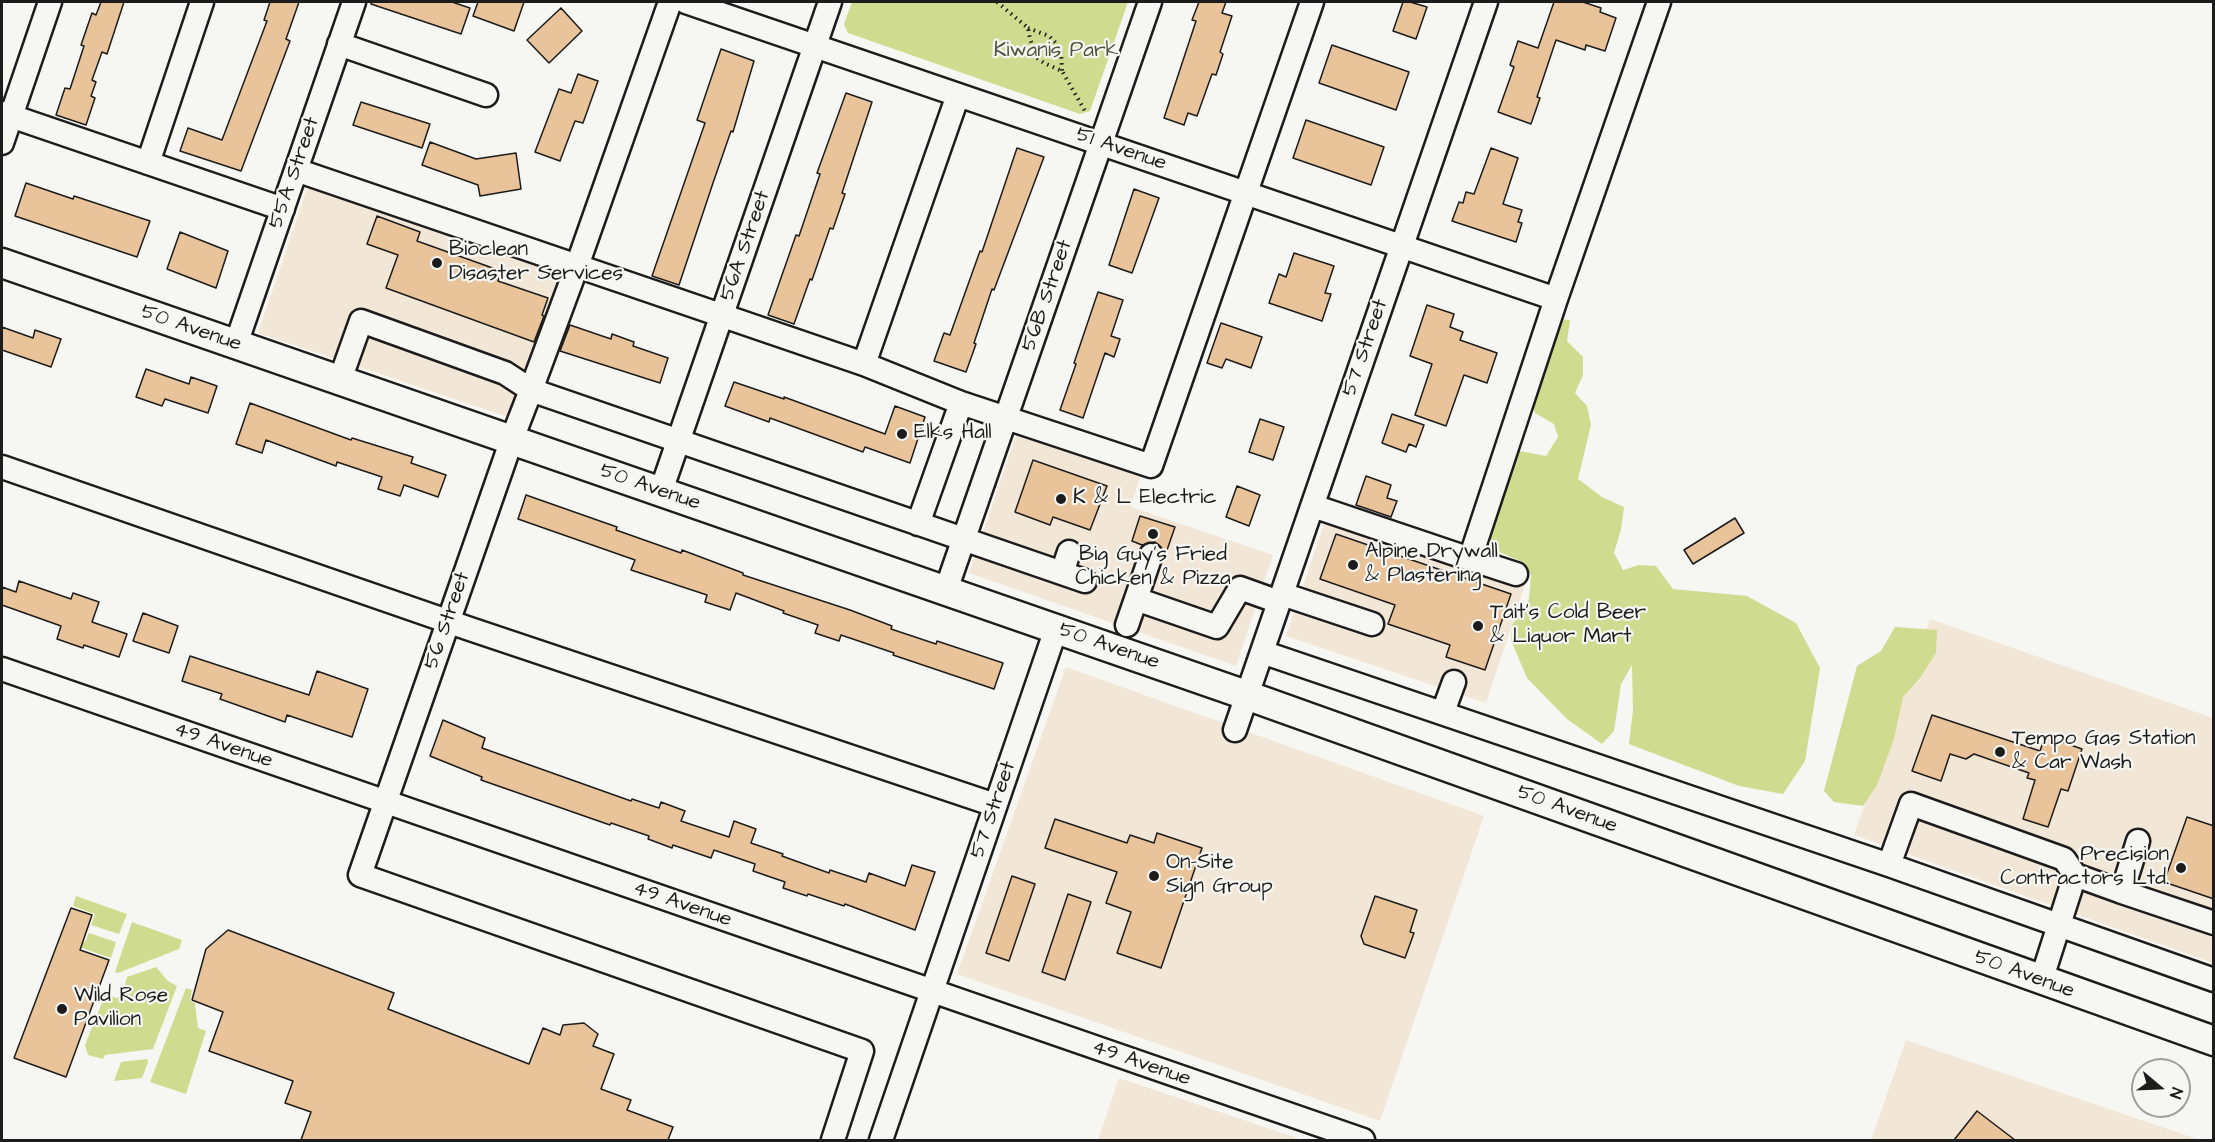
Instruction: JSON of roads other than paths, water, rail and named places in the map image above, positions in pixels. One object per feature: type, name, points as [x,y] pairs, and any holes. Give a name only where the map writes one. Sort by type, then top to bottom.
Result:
[{"type":"main road","name":"50 Avenue","points":[[2,263],[1246,695],[2214,1041]]},
{"type":"street","points":[[2,143],[6,114],[50,2]]},
{"type":"street","points":[[148,163],[202,2]]},
{"type":"street","name":"55A Street","points":[[236,344],[354,2]]},
{"type":"street","name":"56 Street","points":[[670,2],[577,266],[512,439],[360,874],[862,1051],[833,1140]]},
{"type":"street","name":"51 Avenue","points":[[686,2],[1556,299]]},
{"type":"street","name":"56A Street","points":[[661,491],[830,2]]},
{"type":"street","name":"56B Street","points":[[946,590],[1150,2]]},
{"type":"street","points":[[296,170],[864,364],[961,403],[1006,416],[1151,466],[1312,2]]},
{"type":"street","name":"57 Street","points":[[1235,730],[1486,2]]},
{"type":"street","points":[[1470,559],[1556,299],[1659,2]]},
{"type":"street","points":[[339,44],[486,94]]},
{"type":"street","points":[[864,364],[958,95]]},
{"type":"street","points":[[6,114],[283,209]]},
{"type":"street","points":[[340,380],[361,321],[505,373],[531,390],[1085,581]]},
{"type":"street","points":[[918,524],[961,403]]},
{"type":"street","points":[[2,467],[448,621],[995,805]]},
{"type":"street","points":[[1313,506],[1516,574]]},
{"type":"street","points":[[1062,573],[1069,552]]},
{"type":"street","points":[[1127,625],[1151,555]]},
{"type":"street","points":[[1136,599],[1217,627],[1240,588],[1372,624]]},
{"type":"street","name":"57 Street","points":[[881,1140],[1056,629]]},
{"type":"street","points":[[1262,652],[2059,923],[2214,980]]},
{"type":"street","name":"49 Avenue","points":[[2,669],[1363,1140]]},
{"type":"street","points":[[1443,712],[1454,682]]},
{"type":"street","points":[[1889,865],[1911,804],[2064,859],[2075,876],[2214,923]]},
{"type":"street","points":[[2122,892],[2138,841]]},
{"type":"street","points":[[2041,981],[2075,876]]},
{"type":"place","name":"Bioclean Disaster Services","points":[[437,263]]},
{"type":"place","name":"Elks Hall","points":[[902,434]]},
{"type":"place","name":"K & L Electric","points":[[1061,499]]},
{"type":"place","name":"Big Guy's Fried Chicken & Pizza","points":[[1153,534]]},
{"type":"place","name":"Alpine Drywall & Plastering","points":[[1353,565]]},
{"type":"place","name":"Tait's Cold Beer & Liquor Mart","points":[[1478,626]]},
{"type":"place","name":"Tempo Gas Station & Car Wash","points":[[2000,752]]},
{"type":"place","name":"Precision Contractors Ltd.","points":[[2181,868]]},
{"type":"place","name":"On-Site Sign Group","points":[[1154,876]]},
{"type":"place","name":"Wild Rose Pavilion","points":[[62,1009]]},
{"type":"park label","name":"Kiwanis Park","points":[[1056,52]]}]
